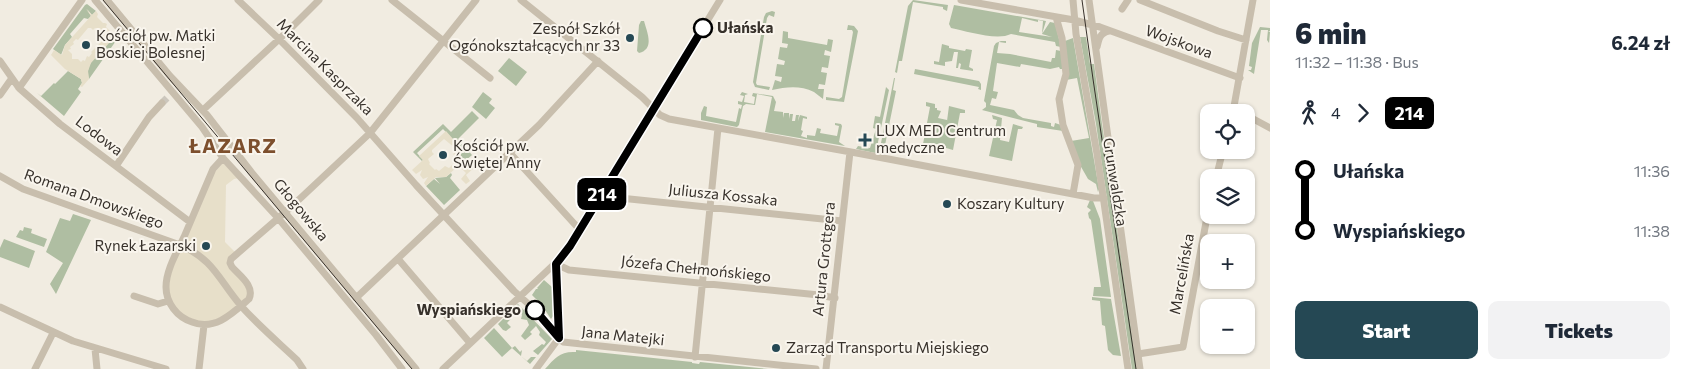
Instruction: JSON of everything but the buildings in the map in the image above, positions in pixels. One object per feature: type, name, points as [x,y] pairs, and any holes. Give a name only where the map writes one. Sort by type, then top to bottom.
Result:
[{"type":"street","points":[[19,88],[82,0]]},
{"type":"street","name":"Głogowska","points":[[95,0],[171,95],[202,127],[223,158],[278,218],[402,369]]},
{"type":"street","name":"Głogowska","points":[[107,0],[179,87],[203,110],[416,369]]},
{"type":"street","name":"Marcina Kasprzaka","points":[[238,0],[280,39],[370,132]]},
{"type":"street","points":[[203,110],[319,0]]},
{"type":"street","points":[[392,0],[490,78]]},
{"type":"street","points":[[223,158],[213,169],[166,280],[168,301],[181,316],[189,321],[204,325],[222,320],[249,299],[251,290],[249,285],[230,263],[235,254],[285,212],[370,132],[476,0]]},
{"type":"street","points":[[521,0],[642,97],[660,115],[669,119],[1094,198],[1104,198]]},
{"type":"street","points":[[443,369],[564,255],[720,0]]},
{"type":"street","name":"Wojskowa","points":[[961,0],[1074,20],[1240,78]]},
{"type":"street","name":"Grunwaldzka","points":[[1073,0],[1074,20],[1104,198],[1128,369]]},
{"type":"street","name":"Grunwaldzka","points":[[1089,0],[1140,369]]},
{"type":"street","points":[[1122,9],[1128,0]]},
{"type":"street","points":[[1140,0],[1246,40]]},
{"type":"street","points":[[1235,104],[1253,0]]},
{"type":"street","points":[[1056,17],[1062,38],[1066,74],[1059,99],[1064,125],[1078,165],[1073,194]]},
{"type":"street","points":[[1096,52],[1099,38],[1103,33],[1110,31]]},
{"type":"street","name":"Lodowa","points":[[0,61],[19,88],[60,124],[190,222]]},
{"type":"street","points":[[356,298],[399,260],[444,214],[510,154],[598,62]]},
{"type":"street","points":[[0,95],[12,78]]},
{"type":"street","points":[[116,166],[149,117],[162,104]]},
{"type":"street","points":[[1255,120],[1270,128]]},
{"type":"street","points":[[694,357],[718,128]]},
{"type":"street","name":"Jana Matejki","points":[[370,132],[514,291],[559,338],[568,344],[816,369]]},
{"type":"street","name":"Artura Grottgera","points":[[826,369],[850,152]]},
{"type":"street","points":[[510,154],[580,230]]},
{"type":"street","name":"Romana Dmowskiego","points":[[0,176],[23,189],[180,245]]},
{"type":"street","name":"Juliusza Kossaka","points":[[601,196],[842,221]]},
{"type":"street","name":"Marcelińska","points":[[1138,354],[1183,347],[1205,224]]},
{"type":"street","points":[[180,245],[205,259],[232,296],[297,360],[303,369]]},
{"type":"street","points":[[399,260],[470,343]]},
{"type":"street","points":[[536,369],[559,338],[556,264]]},
{"type":"street","name":"Józefa Chełmońskiego","points":[[556,264],[569,270],[835,298]]},
{"type":"street","points":[[134,296],[158,304],[168,301]]},
{"type":"street","points":[[0,306],[53,332],[95,349],[166,369]]},
{"type":"street","points":[[199,369],[204,325]]},
{"type":"street","points":[[35,369],[53,332]]},
{"type":"street","points":[[553,347],[568,344]]},
{"type":"street","points":[[95,349],[97,369]]},
{"type":"green space","points":[[913,0],[948,5],[947,11],[943,7],[913,2],[902,61],[899,61],[897,73],[895,72],[908,6]]},
{"type":"green space","points":[[87,4],[96,11],[92,15],[87,9],[91,16],[88,19],[84,18],[70,34],[72,37],[65,45],[61,55],[53,49]]},
{"type":"green space","points":[[954,5],[1046,21],[1042,34],[1050,22],[1055,23],[1061,47],[1056,46],[1055,42],[1011,34],[990,36],[951,28],[949,24]],"holes":[[[1022,18],[1038,22],[1038,20],[1043,21],[1042,34],[1052,37],[1019,32]]]},
{"type":"green space","points":[[775,12],[774,17],[769,15],[767,18],[756,83],[757,85],[770,87],[769,90],[755,87],[753,82],[764,17],[766,13]]},
{"type":"green space","points":[[641,21],[644,21],[649,40],[647,48],[639,53],[637,51]]},
{"type":"green space","points":[[848,25],[854,26],[858,31],[844,102],[826,100],[826,97],[839,99],[842,97],[853,32],[852,30],[847,30]]},
{"type":"green space","points":[[1260,27],[1270,28],[1270,31],[1268,31],[1270,32],[1269,43],[1267,40],[1268,30],[1261,30],[1254,74],[1248,70],[1251,70],[1252,67],[1249,66],[1252,43]]},
{"type":"green space","points":[[783,31],[788,32],[788,38],[827,45],[828,39],[833,40],[831,52],[825,50],[824,55],[830,56],[828,68],[822,67],[821,72],[827,73],[825,85],[819,84],[818,89],[824,89],[823,99],[814,92],[804,88],[788,87],[772,90],[775,80],[781,82],[782,77],[775,76],[777,64],[784,65],[785,61],[778,59],[780,47],[787,48],[788,44],[782,43]]},
{"type":"green space","points":[[116,35],[118,38],[89,79],[88,72],[92,60]]},
{"type":"green space","points":[[1080,37],[1086,37],[1090,64],[1094,64],[1137,369],[1132,369],[1096,124]]},
{"type":"green space","points":[[1073,38],[1098,192],[1096,184],[1088,179],[1080,165],[1071,141],[1089,138],[1077,78],[1066,80],[1065,41]]},
{"type":"green space","points":[[1001,41],[1006,41],[1006,43],[999,42],[997,53],[1051,62],[1052,58],[1055,58],[1056,50],[1061,51],[1063,69],[1059,67],[1050,69],[1021,64],[1020,67],[997,63],[993,91],[998,92],[996,99],[992,98],[990,105],[1014,110],[1023,118],[1051,123],[1051,126],[1054,127],[1055,123],[1061,125],[1063,131],[1037,127],[1037,124],[982,110],[986,107],[984,101],[994,46],[996,43]]},
{"type":"green space","points":[[942,44],[949,46],[949,48],[965,51],[966,49],[972,50],[969,67],[973,71],[960,69],[961,64],[959,63],[958,68],[956,68],[958,52],[954,52],[952,61],[945,62],[945,66],[934,64],[934,61],[939,62]]},
{"type":"green space","points":[[509,58],[527,72],[516,86],[498,71]]},
{"type":"green space","points":[[915,69],[979,81],[981,90],[978,89],[979,87],[914,74]]},
{"type":"green space","points":[[68,71],[81,79],[82,83],[78,89],[81,92],[64,116],[37,93],[41,96]]},
{"type":"green space","points":[[894,78],[893,90],[896,91],[884,150],[896,151],[894,153],[883,151],[881,143]]},
{"type":"green space","points":[[886,87],[889,90],[878,142],[880,154],[856,149],[858,146],[870,148],[876,129],[873,128],[875,116],[880,117]]},
{"type":"green space","points":[[483,92],[492,99],[489,103],[495,108],[486,119],[472,107]]},
{"type":"green space","points":[[742,92],[748,94],[745,95],[744,102],[754,104],[755,97],[752,96],[753,93],[773,96],[776,102],[774,111],[783,112],[783,118],[784,113],[789,113],[789,119],[790,114],[793,114],[792,121],[795,121],[796,115],[799,115],[798,121],[800,115],[807,117],[807,119],[803,118],[801,136],[807,138],[807,135],[815,136],[817,128],[821,129],[820,133],[837,136],[839,126],[835,125],[835,123],[841,124],[839,142],[845,146],[765,132],[772,97],[757,94],[755,105],[746,104],[743,106],[737,127],[701,120],[704,106],[707,107],[706,116],[736,122],[739,108],[741,109],[742,105],[738,104],[738,101],[742,102],[744,96],[740,95]]},
{"type":"green space","points":[[926,102],[935,104],[935,108],[941,111],[938,118],[947,121],[949,106],[965,110],[965,113],[960,113],[953,150],[946,148],[946,146],[930,143],[929,145],[923,144],[930,107],[926,106]]},
{"type":"green space","points":[[472,111],[479,118],[458,139],[472,155],[464,162],[461,160],[460,147],[443,129],[417,153],[422,161],[413,152],[443,124],[451,132]]},
{"type":"green space","points":[[992,115],[1002,118],[1000,140],[1009,142],[1013,124],[1023,127],[1018,129],[1012,161],[989,156],[997,120],[993,119]]},
{"type":"green space","points":[[451,173],[450,178],[460,190],[444,205],[426,186],[434,179],[440,184],[435,178],[446,177]]},
{"type":"green space","points":[[1090,200],[1093,201],[1100,219],[1111,297],[1093,296],[1094,287],[1101,287],[1091,220],[1088,213],[1091,210],[1087,207]]},
{"type":"green space","points":[[73,214],[91,220],[56,294],[50,284],[63,263],[46,252],[60,218],[70,221]]},
{"type":"green space","points":[[24,227],[32,229],[31,233],[47,239],[44,247],[16,237],[20,230],[23,231]]},
{"type":"green space","points":[[4,239],[35,251],[29,268],[0,257],[0,248]]},
{"type":"green space","points":[[544,280],[552,287],[553,316],[551,319],[532,295]]},
{"type":"green space","points":[[1092,297],[1111,299],[1121,356],[1113,355],[1108,350],[1105,326],[1102,325],[1100,301],[1092,300]]},
{"type":"green space","points":[[518,304],[552,339],[538,355],[533,351],[546,342],[539,335],[540,332],[536,326],[530,332],[532,334],[525,340],[521,336],[529,325],[527,320],[521,319],[522,315],[518,311],[507,323],[511,327],[506,331],[498,324]]},
{"type":"green space","points":[[494,328],[512,348],[502,357],[484,338]]},
{"type":"green space","points":[[515,346],[520,352],[522,350],[521,356],[512,348]]},
{"type":"green space","points":[[576,350],[699,364],[700,362],[768,369],[545,369],[558,356],[576,352]]},
{"type":"green space","points":[[521,356],[527,361],[531,357],[536,357],[530,364]]},
{"type":"shaded area","points":[[86,9],[92,15],[96,11],[97,17],[107,24],[106,27],[116,35],[113,38],[114,42],[110,42],[91,63],[88,71],[89,79],[82,87],[80,86],[82,83],[81,79],[65,69],[51,55],[54,50],[62,55],[65,45],[91,16]],"holes":[[[88,28],[93,30],[97,29],[102,34],[99,37],[103,40],[91,52],[89,57],[87,56],[85,61],[81,62],[78,59],[72,59],[72,54],[68,50],[71,49],[70,47],[76,39],[78,40]]]},
{"type":"shaded area","points":[[446,131],[460,147],[461,160],[466,162],[469,160],[475,167],[466,175],[470,181],[466,184],[461,179],[466,173],[460,167],[457,167],[446,177],[436,177],[426,186],[424,183],[428,177],[423,179],[420,175],[422,170],[416,174],[412,170],[423,160],[419,156]],"holes":[[[444,139],[455,148],[455,153],[453,154],[456,157],[453,159],[455,162],[449,168],[445,166],[439,171],[429,164],[428,159],[434,154],[432,150]]]},
{"type":"shaded area","name":"Rynek Łazarski","points":[[223,163],[239,178],[226,185],[225,242],[235,252],[229,258],[247,287],[248,296],[227,315],[212,321],[199,322],[185,316],[175,307],[170,297],[168,285],[171,271],[214,173]]},
{"type":"tunnel","points":[[162,103],[168,97]]},
{"type":"tram line","points":[[103,0],[412,369]]},
{"type":"tram line","points":[[1082,0],[1136,369]]},
{"type":"bus line","name":"214","points":[[535,310],[559,338],[556,264],[570,246],[703,28]]},
{"type":"place","name":"Ułańska","points":[[703,28]]},
{"type":"place","name":"Zespół Szkół Ogónokształcących nr 33","points":[[630,38]]},
{"type":"place","name":"Kościół pw. Matki Boskiej Bolesnej","points":[[86,45]]},
{"type":"place","name":"LUX MED Centrum medyczne","points":[[865,140]]},
{"type":"place","name":"Kościół pw. Świętej Anny","points":[[443,155]]},
{"type":"place","name":"Koszary Kultury","points":[[947,204]]},
{"type":"place","name":"Rynek Łazarski","points":[[206,246]]},
{"type":"place","name":"Wyspiańskiego","points":[[535,310]]},
{"type":"place","name":"Zarząd Transportu Miejskiego","points":[[776,348]]},
{"type":"district","name":"ŁAZARZ","points":[[233,146]]}]
